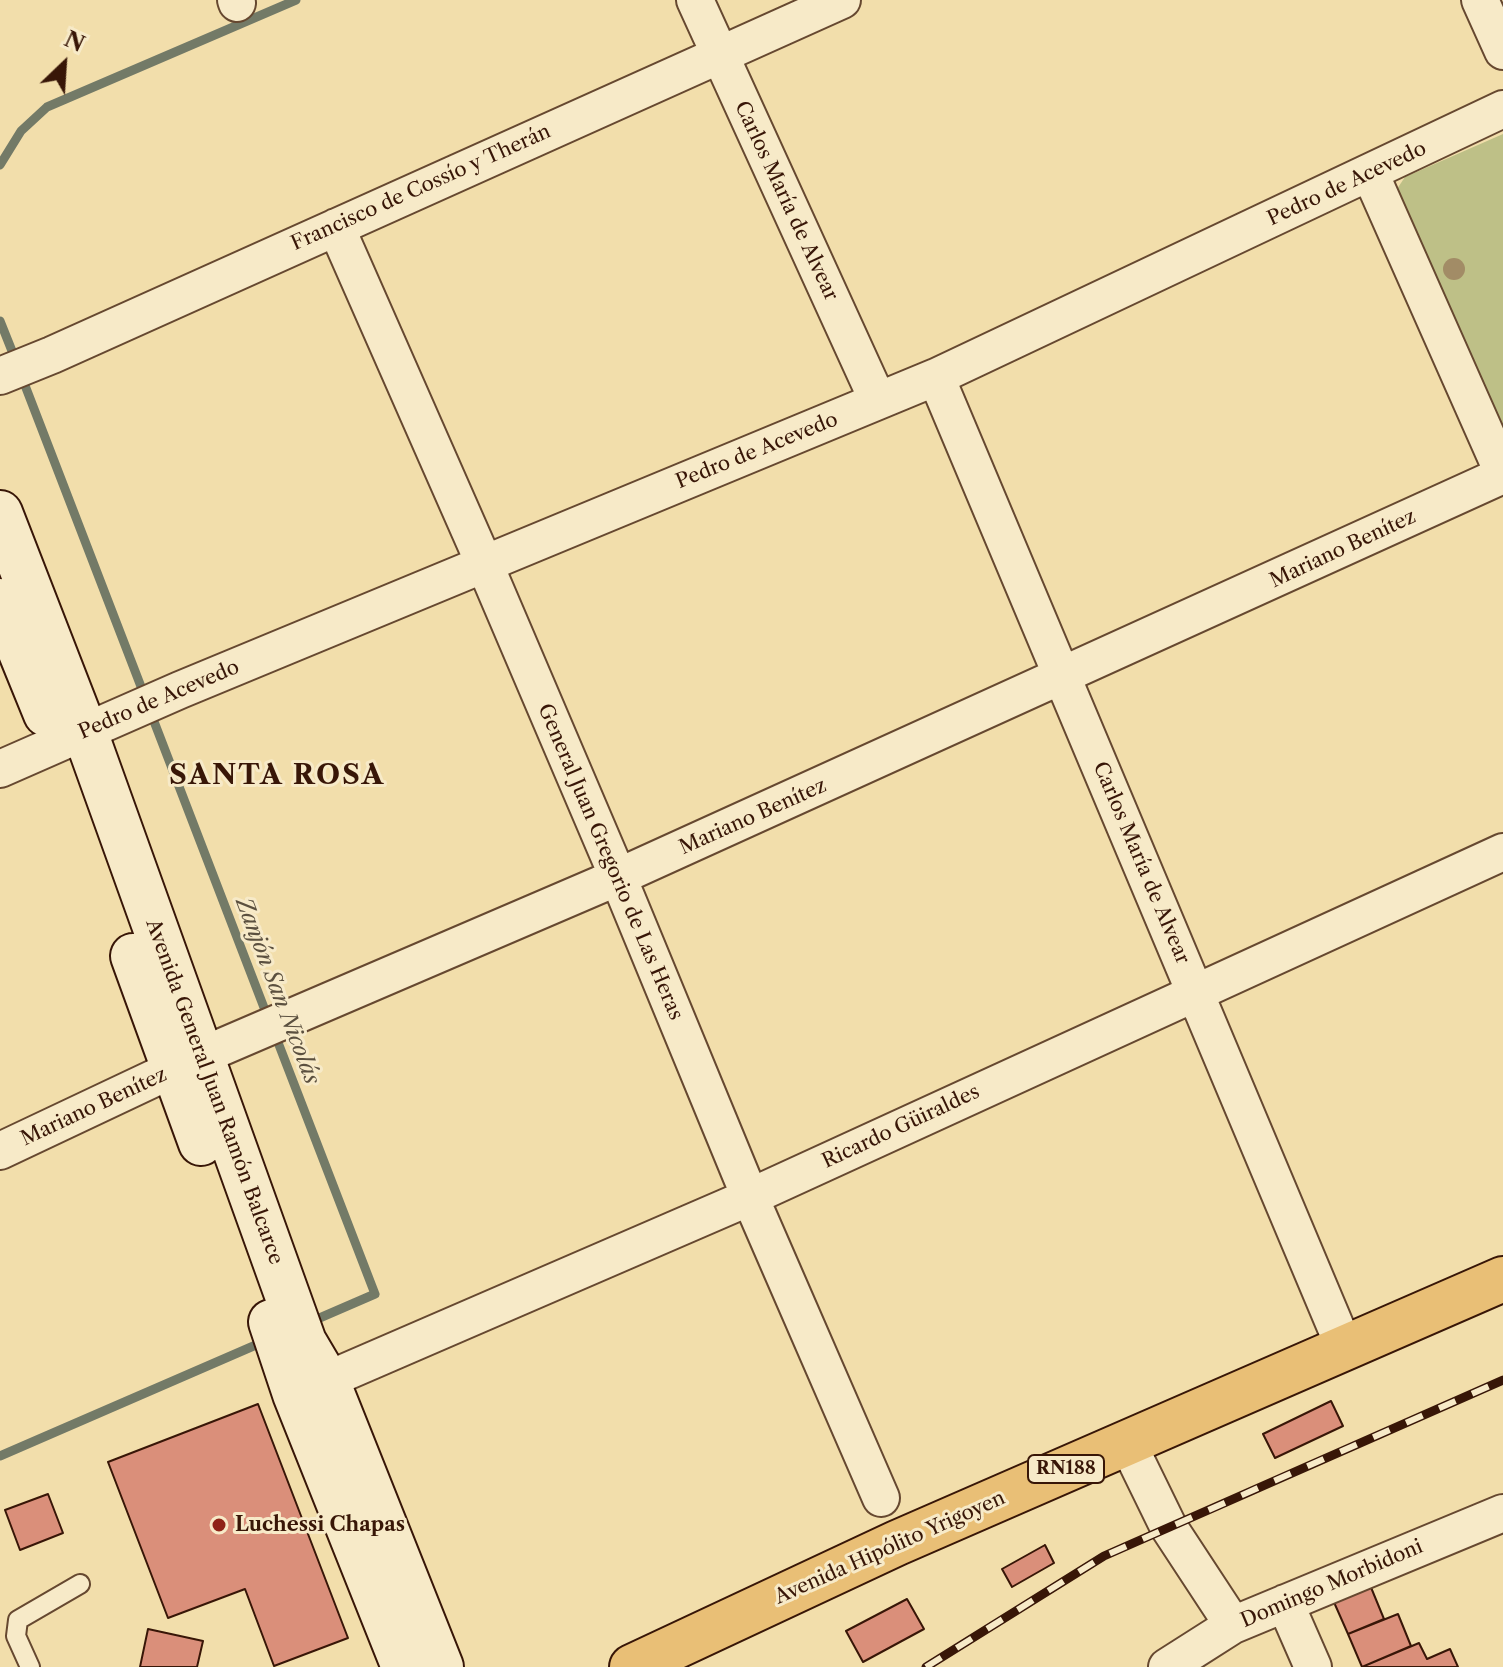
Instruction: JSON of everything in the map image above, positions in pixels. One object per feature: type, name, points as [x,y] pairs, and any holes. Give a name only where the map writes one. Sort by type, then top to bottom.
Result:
[{"type":"main road","name":"Avenida General Juan Ramón Balcarce","points":[[0,513],[86,732],[187,1063],[302,1368],[404,1667]]},
{"type":"main road","name":"Avenida General Juan Ramón Balcarce","points":[[0,601],[86,732]]},
{"type":"main road","name":"Avenida Hipólito Yrigoyen","points":[[632,1667],[897,1543],[1503,1279]]},
{"type":"main road","name":"Avenida General Juan Ramón Balcarce","points":[[302,1368],[441,1667]]},
{"type":"street","name":"Carlos María de Alvear","points":[[695,0],[878,401]]},
{"type":"street","name":"Francisco de Cossío y Therán","points":[[0,376],[842,0]]},
{"type":"street","points":[[1480,0],[1503,51]]},
{"type":"street","name":"Pedro de Acevedo","points":[[0,769],[180,690],[936,377],[1503,109]]},
{"type":"street","points":[[1370,173],[1503,474]]},
{"type":"street","name":"General Juan Gregorio de Las Heras","points":[[336,227],[484,563],[750,1197],[881,1498]]},
{"type":"street","name":"Carlos María de Alvear","points":[[936,377],[1345,1349]]},
{"type":"street","name":"Mariano Benítez","points":[[0,1151],[249,1035],[618,877],[1063,677],[1503,474]]},
{"type":"street","name":"Ricardo Güiraldes","points":[[302,1368],[750,1197],[1503,852]]},
{"type":"street","points":[[1127,1442],[1168,1526],[1233,1625]]},
{"type":"street","name":"Domingo Morbidoni","points":[[1167,1667],[1233,1625],[1503,1513]]},
{"type":"street","points":[[1285,1603],[1313,1667]]},
{"type":"lane","points":[[30,1667],[16,1636],[18,1620],[80,1584]]},
{"type":"green space","points":[[1503,134],[1503,455],[1397,189],[1405,177]]},
{"type":"building","points":[[1331,1401],[1343,1426],[1275,1458],[1263,1434]]},
{"type":"building","name":"Luchessi Chapas","points":[[258,1404],[348,1638],[274,1666],[245,1589],[168,1618],[108,1462]]},
{"type":"building","points":[[48,1494],[63,1533],[20,1550],[5,1510]]},
{"type":"building","points":[[1045,1545],[1054,1563],[1012,1587],[1002,1569]]},
{"type":"building","points":[[1370,1585],[1384,1619],[1348,1634],[1333,1600]]},
{"type":"building","points":[[907,1599],[924,1629],[863,1662],[846,1631]]},
{"type":"building","points":[[1398,1614],[1411,1646],[1362,1667],[1348,1634]]},
{"type":"building","points":[[148,1629],[203,1641],[197,1667],[140,1667]]},
{"type":"building","points":[[1419,1643],[1427,1659],[1450,1649],[1458,1667],[1362,1667]]},
{"type":"waterway","name":"Zanjón San Nicolás","points":[[0,165],[21,131],[47,107],[296,0]]},
{"type":"waterway","name":"Zanjón San Nicolás","points":[[0,321],[16,361]]},
{"type":"waterway","name":"Zanjón San Nicolás","points":[[21,375],[145,697]]},
{"type":"waterway","name":"Zanjón San Nicolás","points":[[150,711],[268,1018]]},
{"type":"waterway","name":"Zanjón San Nicolás","points":[[274,1032],[375,1294],[308,1323]]},
{"type":"waterway","name":"Zanjón San Nicolás","points":[[0,1456],[265,1341]]},
{"type":"railway","points":[[926,1667],[1104,1556],[1503,1380]]},
{"type":"place","name":"Luchessi Chapas","points":[[219,1525]]},
{"type":"district","name":"SANTA ROSA","points":[[277,776]]}]
